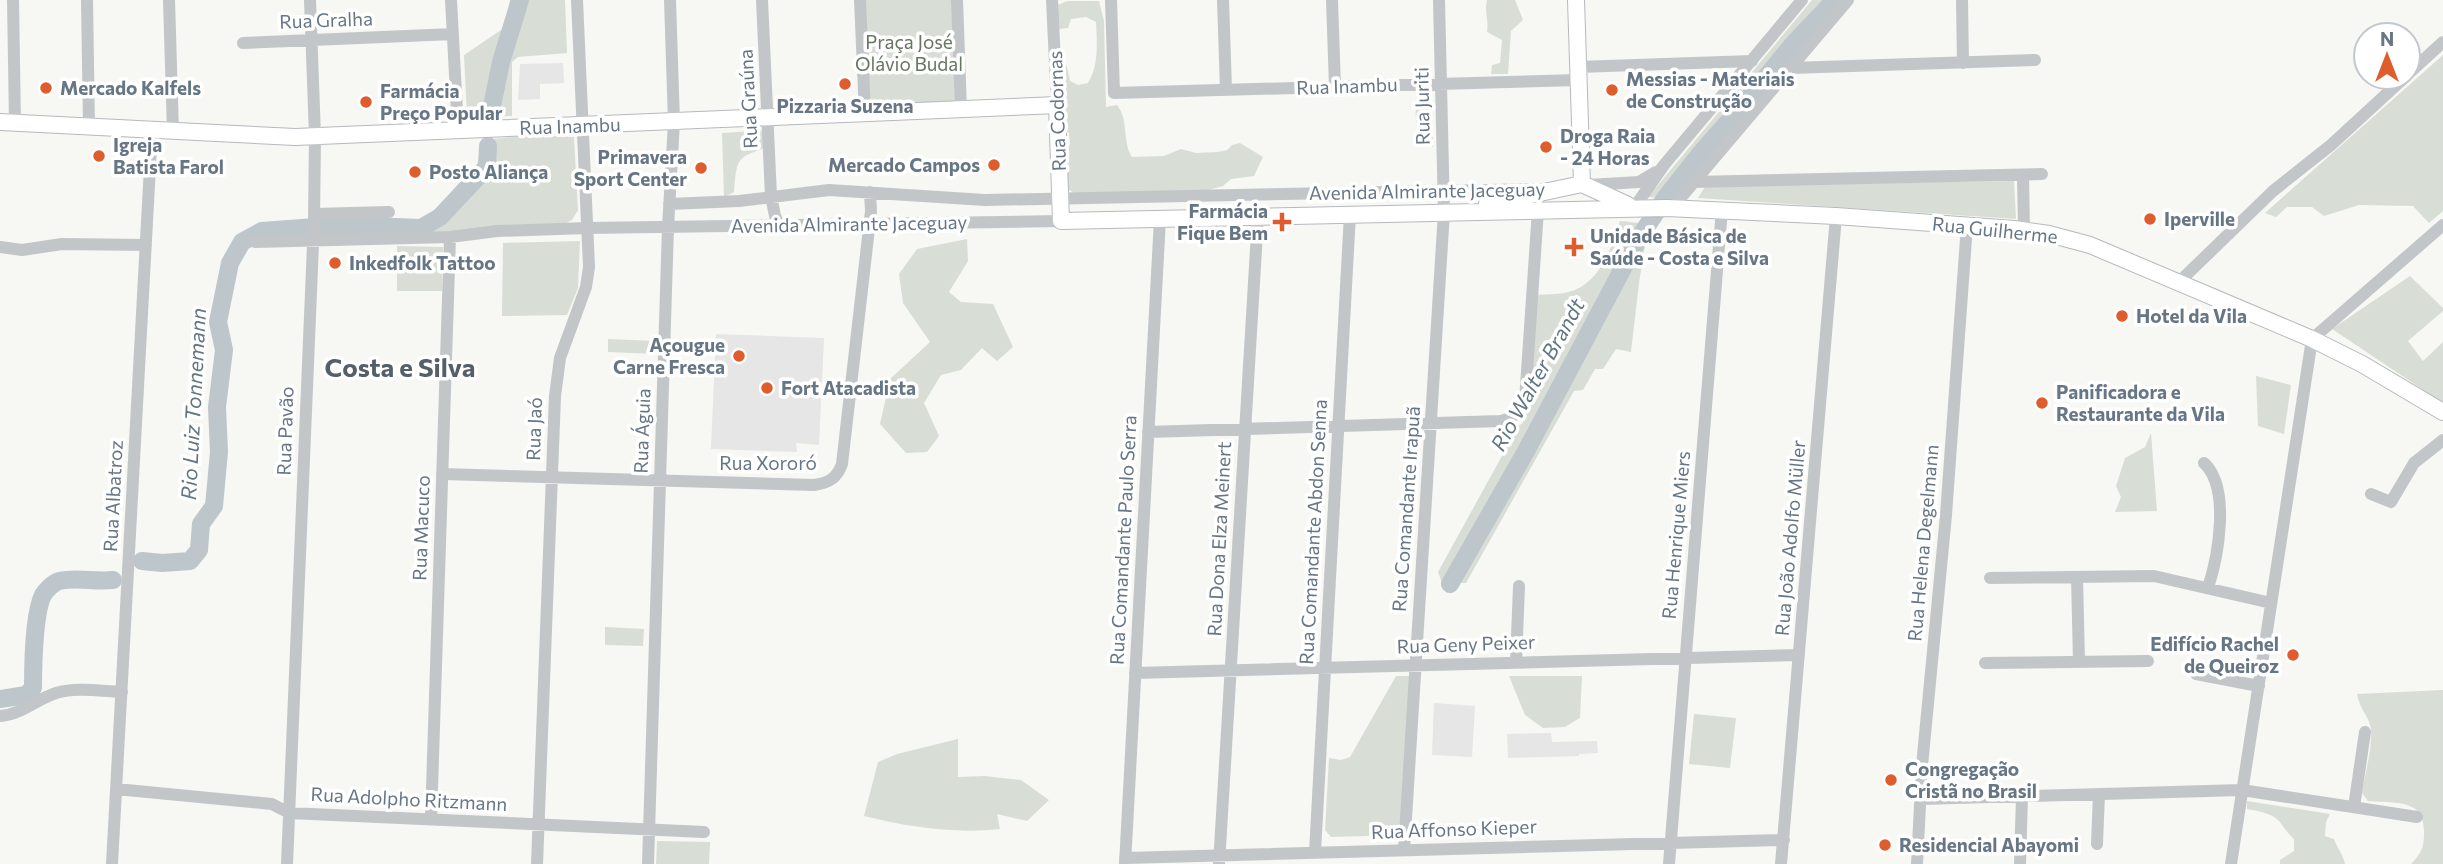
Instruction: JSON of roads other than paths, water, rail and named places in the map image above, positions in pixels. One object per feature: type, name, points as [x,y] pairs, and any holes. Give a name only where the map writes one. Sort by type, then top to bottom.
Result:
[{"type":"main road","points":[[1576,0],[1585,186],[1595,201],[1584,209],[1571,201],[1571,192],[1585,186]]},
{"type":"main road","name":"Rua Inambu","points":[[8,122],[273,137],[1056,106]]},
{"type":"main road","name":"Rua Codornas","points":[[1056,106],[1061,221]]},
{"type":"main road","name":"Avenida Almirante Jaceguay","points":[[1444,212],[1555,189],[1585,186]]},
{"type":"main road","name":"Rua Guilherme","points":[[1585,186],[1634,208]]},
{"type":"main road","name":"Avenida Almirante Jaceguay","points":[[1061,221],[1584,209]]},
{"type":"main road","name":"Rua Guilherme","points":[[1584,209],[1722,209],[1967,225],[2024,230],[2068,238],[2312,339],[2362,364],[2443,412]]},
{"type":"street","points":[[8,122],[13,0]]},
{"type":"street","points":[[88,0],[89,127]]},
{"type":"street","points":[[169,0],[173,132]]},
{"type":"street","name":"Rua Pavão","points":[[286,864],[314,217],[315,136],[310,0]]},
{"type":"street","points":[[451,0],[458,131]]},
{"type":"street","name":"Rua Jaó","points":[[537,864],[557,377],[560,358],[588,278],[576,0]]},
{"type":"street","name":"Rua Águia","points":[[648,864],[668,227],[674,122],[670,0]]},
{"type":"street","name":"Rua Graúna","points":[[762,0],[771,196],[779,225]]},
{"type":"street","points":[[860,0],[865,114]]},
{"type":"street","points":[[957,0],[961,110]]},
{"type":"street","name":"Rua Codornas","points":[[1052,0],[1056,106]]},
{"type":"street","name":"Rua Inambu","points":[[1111,0],[1114,93],[1441,84],[1752,61]]},
{"type":"street","points":[[1223,0],[1226,90]]},
{"type":"street","points":[[1332,0],[1335,87]]},
{"type":"street","name":"Rua Juriti","points":[[1438,0],[1444,212]]},
{"type":"street","points":[[1634,208],[1664,165],[1802,0]]},
{"type":"street","points":[[1664,208],[1694,182],[1848,0]]},
{"type":"street","points":[[1962,0],[1963,62]]},
{"type":"street","name":"Rua Gralha","points":[[243,43],[453,34]]},
{"type":"street","points":[[2422,62],[2443,42]]},
{"type":"street","points":[[1791,68],[2035,60]]},
{"type":"street","points":[[2179,282],[2273,191],[2331,145],[2390,91]]},
{"type":"street","name":"Rua Albatroz","points":[[112,864],[152,130]]},
{"type":"street","name":"Avenida Almirante Jaceguay","points":[[1585,186],[1639,182],[1664,165]]},
{"type":"street","points":[[1694,182],[2042,174]]},
{"type":"street","points":[[2023,175],[2024,230]]},
{"type":"street","name":"Avenida Almirante Jaceguay","points":[[669,204],[729,202],[829,190],[969,200],[1555,189]]},
{"type":"street","points":[[869,224],[870,192]]},
{"type":"street","name":"Rua Henrique Miers","points":[[1669,864],[1722,209]]},
{"type":"street","points":[[1148,432],[1500,421],[1517,414],[1525,401],[1538,210]]},
{"type":"street","points":[[314,217],[389,212]]},
{"type":"street","name":"Rua Comandante Irapuã","points":[[1404,850],[1444,212]]},
{"type":"street","name":"Rua Comandante Abdon Senna","points":[[1314,852],[1350,214]]},
{"type":"street","name":"Rua Dona Elza Meinert","points":[[1219,860],[1258,216]]},
{"type":"street","name":"Rua João Adolfo Müller","points":[[1782,864],[1836,216]]},
{"type":"street","name":"Rua Comandante Paulo Serra","points":[[1125,861],[1160,219]]},
{"type":"street","name":"Avenida Almirante Jaceguay","points":[[255,242],[313,238],[450,237],[497,231],[587,228],[1061,221]]},
{"type":"street","name":"Rua Xororó","points":[[442,474],[814,485],[823,484],[835,477],[842,464],[869,224]]},
{"type":"street","name":"Rua Helena Degelmann","points":[[1917,864],[1922,766],[1946,515],[1967,225]]},
{"type":"street","points":[[2231,864],[2312,339],[2443,225]]},
{"type":"street","name":"Rua Macuco","points":[[431,819],[450,237]]},
{"type":"street","points":[[0,247],[22,250],[62,244],[146,245]]},
{"type":"street","points":[[2371,494],[2391,502],[2414,463],[2443,440]]},
{"type":"street","points":[[2204,463],[2214,476],[2219,517],[2218,545],[2208,588]]},
{"type":"street","points":[[1990,578],[2154,576],[2272,603]]},
{"type":"street","points":[[2077,577],[2079,662]]},
{"type":"street","points":[[1516,662],[1519,586]]},
{"type":"street","name":"Rua Geny Peixer","points":[[1135,673],[1799,654]]},
{"type":"street","points":[[1985,663],[2148,661]]},
{"type":"street","points":[[2196,674],[2259,686]]},
{"type":"street","points":[[0,716],[13,714],[60,691],[122,692]]},
{"type":"street","points":[[2354,807],[2365,732]]},
{"type":"street","name":"Rua Adolpho Ritzmann","points":[[116,789],[272,804],[289,813],[704,831]]},
{"type":"street","points":[[1921,799],[2242,790],[2417,817]]},
{"type":"street","points":[[2097,844],[2099,794]]},
{"type":"street","points":[[2020,864],[2022,796]]},
{"type":"street","name":"Rua Affonso Kieper","points":[[1125,861],[1219,860],[1314,852],[1784,839]]},
{"type":"waterway","name":"Rio Luiz Tonnemann","points":[[490,116],[501,62],[520,0]]},
{"type":"waterway","name":"Rio Walter Brandt","points":[[1450,584],[1525,453],[1639,238],[1666,197],[1794,43],[1835,0]]},
{"type":"waterway","name":"Rio Luiz Tonnemann","points":[[142,561],[190,561],[199,550],[201,524],[214,506],[219,452],[217,407],[224,350],[218,322],[230,263],[242,242],[262,231],[342,225],[421,228],[440,217],[487,167],[488,146]]},
{"type":"waterway","name":"Rio Luiz Tonnemann","points":[[0,699],[26,695],[33,688],[38,614],[43,595],[48,589],[57,582],[66,580],[113,580]]},
{"type":"place","name":"Pizzaria Suzena","points":[[845,84]]},
{"type":"place","name":"Mercado Kalfels","points":[[46,88]]},
{"type":"place","name":"Messias - Materiais de Construção","points":[[1612,90]]},
{"type":"place","name":"Farmácia Preço Popular","points":[[366,102]]},
{"type":"place","name":"Droga Raia - 24 Horas","points":[[1546,147]]},
{"type":"place","name":"Igreja Batista Farol","points":[[99,156]]},
{"type":"place","name":"Mercado Campos","points":[[994,165]]},
{"type":"place","name":"Primavera Sport Center","points":[[701,168]]},
{"type":"place","name":"Posto Aliança","points":[[415,172]]},
{"type":"place","name":"Iperville","points":[[2150,219]]},
{"type":"place","name":"Farmácia Fique Bem","points":[[1282,222]]},
{"type":"place","name":"Unidade Básica de Saúde - Costa e Silva","points":[[1574,247]]},
{"type":"place","name":"Inkedfolk Tattoo","points":[[335,263]]},
{"type":"place","name":"Hotel da Vila","points":[[2122,316]]},
{"type":"place","name":"Açougue Carne Fresca","points":[[739,356]]},
{"type":"place","name":"Fort Atacadista","points":[[767,388]]},
{"type":"place","name":"Panificadora e Restaurante da Vila","points":[[2042,403]]},
{"type":"place","name":"Edifício Rachel de Queiroz","points":[[2293,655]]},
{"type":"place","name":"Congregação Cristã no Brasil","points":[[1891,780]]},
{"type":"place","name":"Residencial Abayomi","points":[[1885,845]]},
{"type":"district","name":"Costa e Silva","points":[[400,368]]},
{"type":"park label","name":"Praça José Olávio Budal","points":[[909,53]]}]
